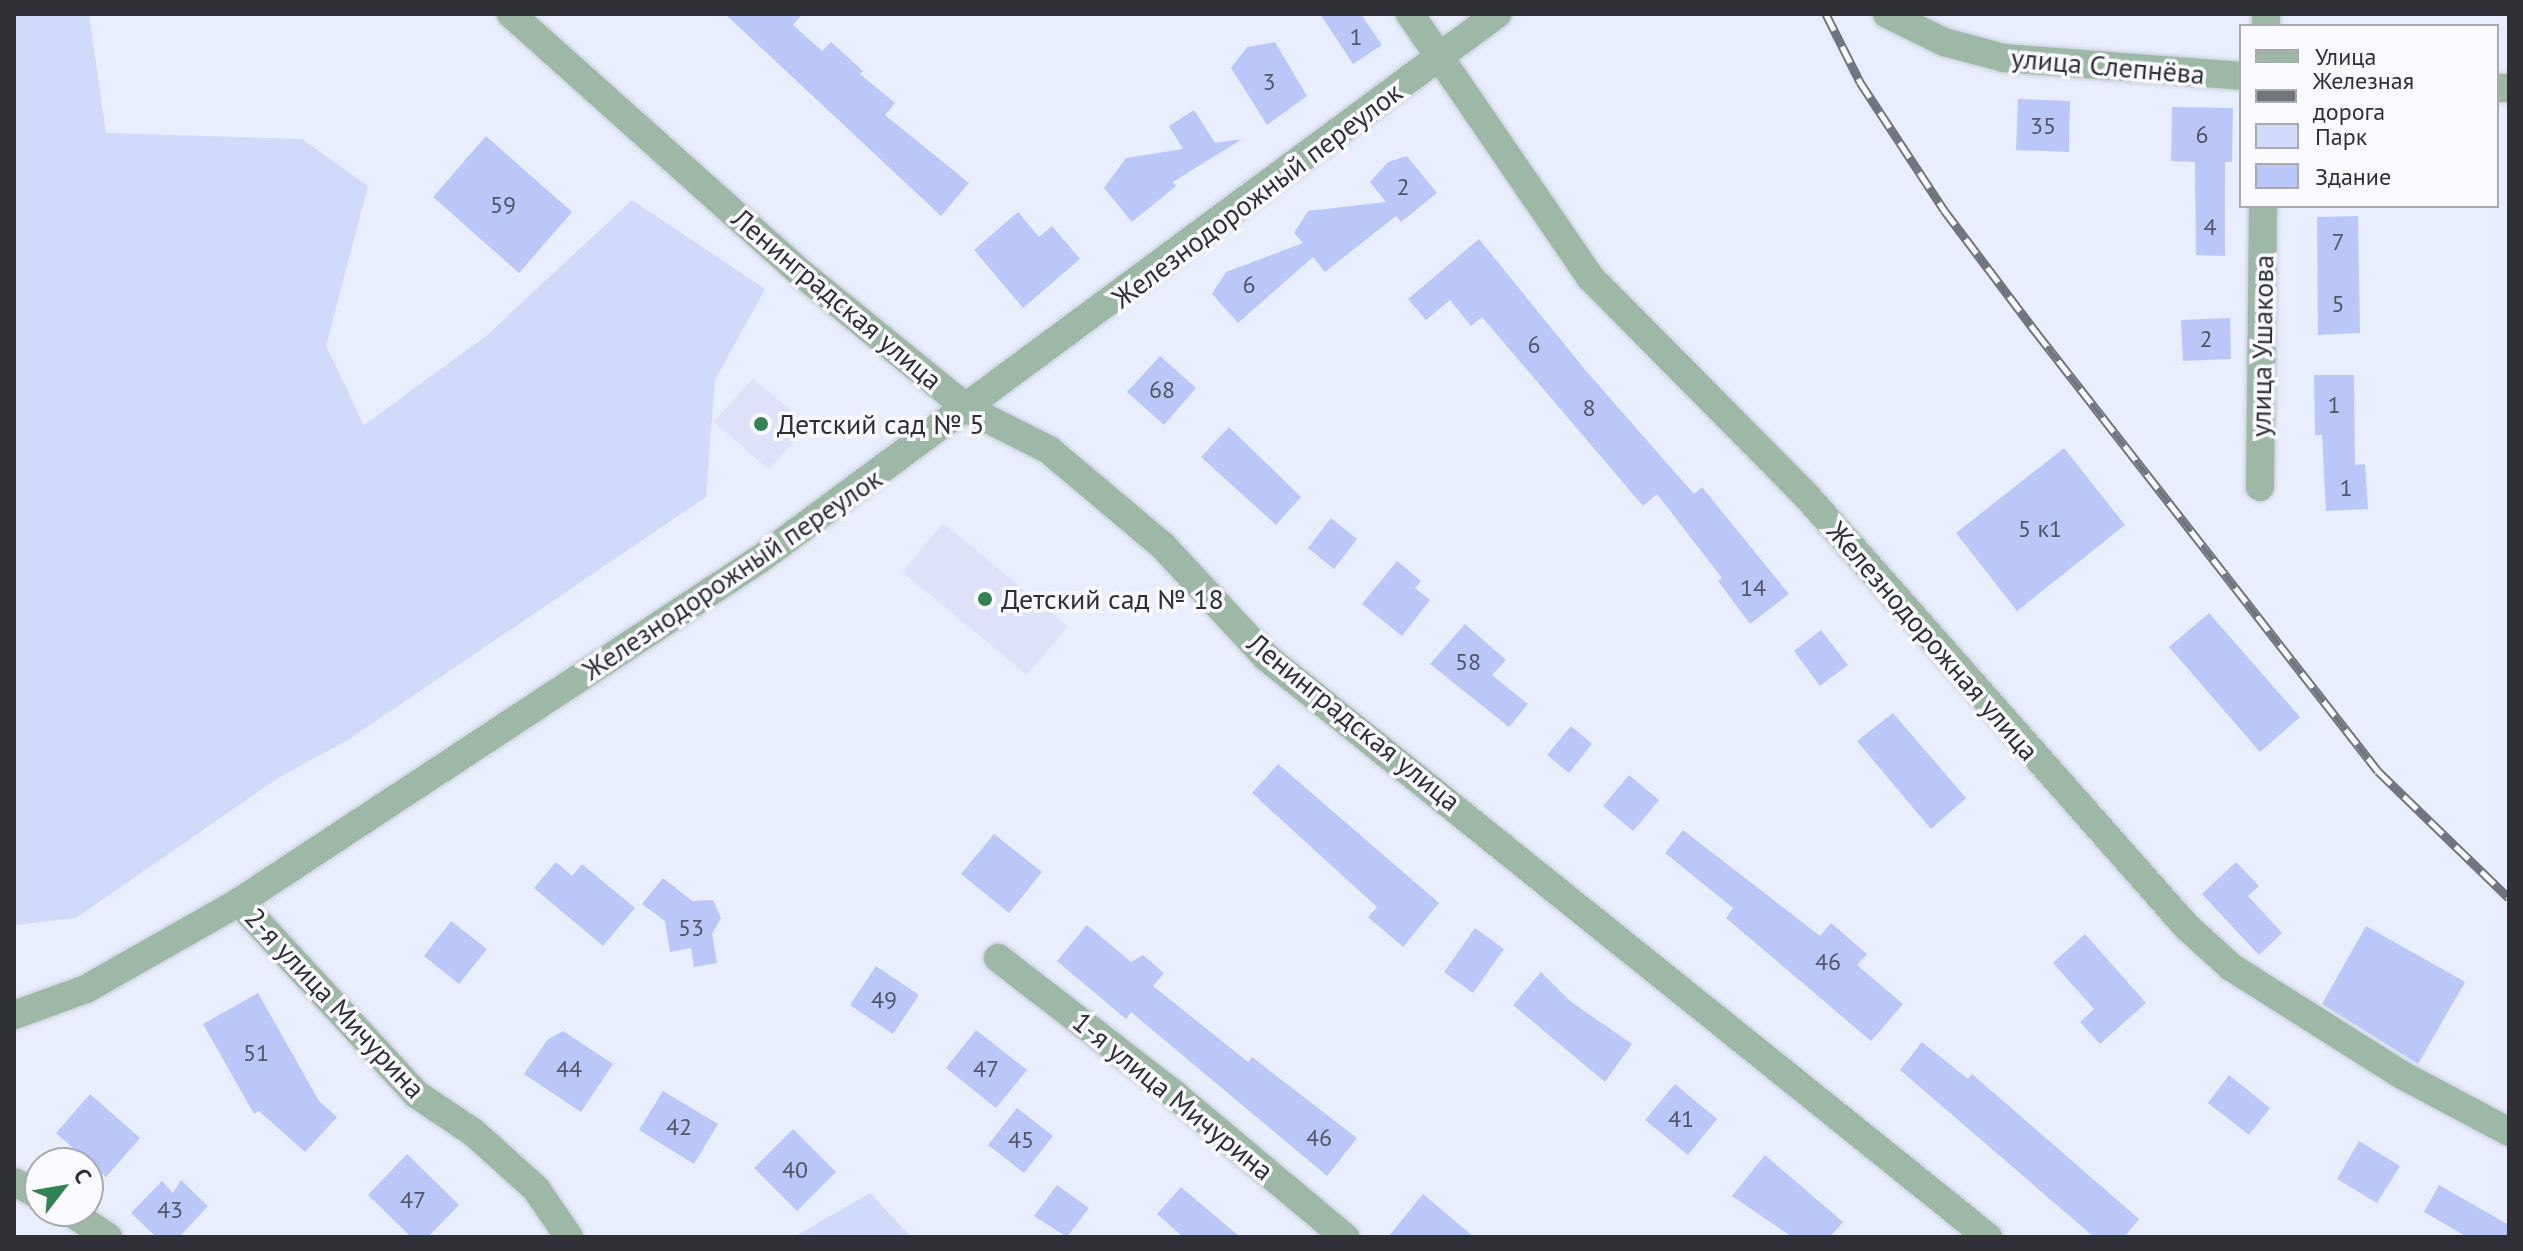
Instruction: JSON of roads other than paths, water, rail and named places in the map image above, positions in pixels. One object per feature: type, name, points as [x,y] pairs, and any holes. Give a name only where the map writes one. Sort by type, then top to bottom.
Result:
[{"type":"street","name":"Ленинградская улица","points":[[511,14],[802,274],[968,409],[1049,450],[1163,546],[1266,657],[1988,1237]]},
{"type":"street","name":"Железнодорожная улица","points":[[1410,14],[1443,57],[1590,277],[1804,493],[2186,926],[2231,967],[2402,1075],[2509,1132]]},
{"type":"street","points":[[1443,57],[1497,14]]},
{"type":"street","name":"улица Слепнёва","points":[[1887,14],[1944,42],[2004,58],[2239,76]]},
{"type":"street","name":"Железнодорожный переулок","points":[[14,1015],[86,989],[239,902],[760,559],[1443,57]]},
{"type":"street","name":"улица Ушакова","points":[[2260,487],[2263,208]]},
{"type":"street","name":"2-я улица Мичурина","points":[[239,902],[416,1094],[473,1132],[536,1189],[569,1237]]},
{"type":"street","name":"1-я улица Мичурина","points":[[998,958],[1175,1095],[1345,1237]]},
{"type":"railway","points":[[1826,14],[1860,82],[1944,210],[2036,332],[2378,771],[2509,898]]},
{"type":"place","name":"Детский сад № 5","points":[[761,424]]},
{"type":"place","name":"Детский сад № 18","points":[[985,599]]}]
